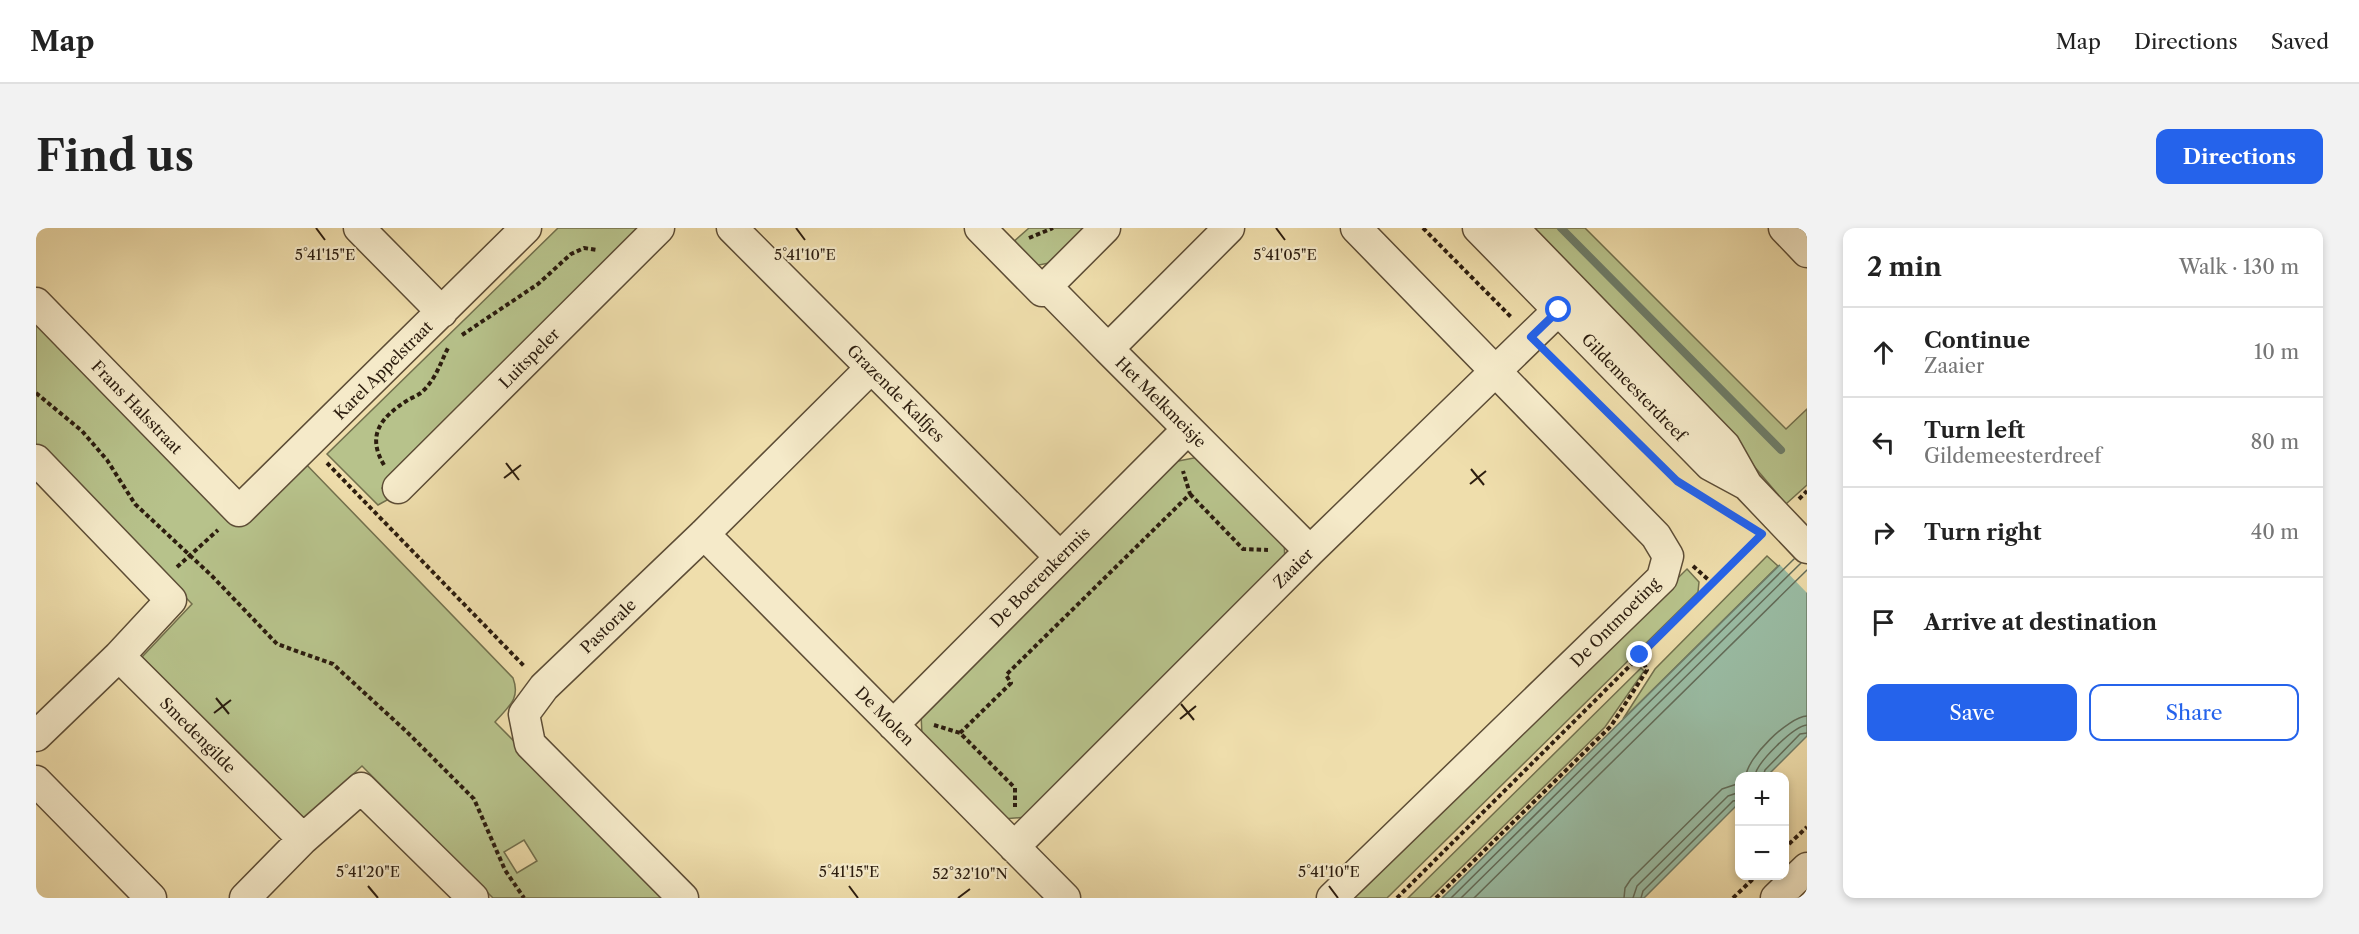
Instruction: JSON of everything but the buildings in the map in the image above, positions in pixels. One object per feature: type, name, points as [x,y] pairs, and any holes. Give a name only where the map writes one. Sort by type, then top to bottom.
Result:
[{"type":"street","points":[[358,228],[442,312]]},
{"type":"street","name":"Karel Appelstraat","points":[[239,511],[526,228]]},
{"type":"street","name":"Luitspeler","points":[[398,488],[659,228]]},
{"type":"street","name":"Grazende Kalfjes","points":[[732,228],[1060,557]]},
{"type":"street","points":[[980,228],[1042,291],[1106,228]]},
{"type":"street","name":"Het Melkmeisje","points":[[1229,228],[1108,349],[1181,436],[1310,551]]},
{"type":"street","name":"De Ontmoeting","points":[[1332,898],[1662,578],[1668,556],[1656,536],[1356,228]]},
{"type":"street","name":"Gildemeesterdreef","points":[[1478,228],[1567,301]]},
{"type":"street","name":"Gildemeesterdreef","points":[[1513,228],[1567,301],[1710,465],[1747,485],[1785,533]]},
{"type":"street","points":[[1784,228],[1807,252]]},
{"type":"street","points":[[1046,286],[1108,349]]},
{"type":"street","name":"Zaaier","points":[[1014,847],[1310,551],[1567,301]]},
{"type":"street","name":"Frans Halsstraat","points":[[36,303],[239,511]]},
{"type":"street","name":"Pastorale","points":[[683,898],[530,744],[524,714],[544,687],[704,534],[871,368]]},
{"type":"street","name":"De Boerenkermis","points":[[897,720],[1181,436]]},
{"type":"street","points":[[36,460],[171,600],[119,656],[36,736]]},
{"type":"street","name":"De Molen","points":[[704,534],[897,720],[1014,847],[1065,898]]},
{"type":"street","name":"Smedengilde","points":[[119,656],[303,839]]},
{"type":"street","points":[[36,781],[151,898]]},
{"type":"street","points":[[245,898],[303,839],[360,788],[473,898]]},
{"type":"street","points":[[1776,898],[1807,868]]},
{"type":"path","points":[[1423,228],[1677,481],[1785,533]]},
{"type":"path","points":[[459,338],[538,284],[571,254],[585,248],[594,249],[604,251],[624,263]]},
{"type":"path","points":[[398,488],[375,450],[375,440],[380,426],[391,412],[422,392],[437,374],[450,345]]},
{"type":"path","points":[[36,393],[82,431],[107,460],[135,504],[190,555],[277,644],[333,664],[474,798],[505,870],[524,898]]},
{"type":"path","points":[[1181,436],[1190,494],[1243,549],[1310,551]]},
{"type":"path","points":[[309,444],[544,687]]},
{"type":"path","points":[[1397,898],[1640,655],[1785,533],[1807,491]]},
{"type":"path","points":[[960,733],[1011,683],[1006,675],[1190,494]]},
{"type":"path","points":[[157,586],[239,511]]},
{"type":"path","points":[[1436,898],[1611,726],[1647,670],[1640,655]]},
{"type":"path","points":[[897,720],[960,733],[1016,788],[1014,847]]},
{"type":"path","points":[[1789,844],[1807,827]]},
{"type":"path","points":[[1733,898],[1752,880]]},
{"type":"shaded area","points":[[558,228],[646,228],[382,488],[389,499],[378,505],[327,454]]},
{"type":"shaded area","points":[[1029,228],[1089,228],[1059,261],[1034,266],[1011,244]]},
{"type":"shaded area","points":[[1523,228],[1585,228],[1786,429],[1807,409],[1807,485],[1786,504],[1725,432]]},
{"type":"shaded area","points":[[36,317],[238,521],[302,460],[513,678],[515,692],[512,702],[495,722],[670,898],[493,898],[362,766],[305,819],[142,657],[192,604],[36,444]],"holes":[[[524,840],[537,861],[517,873],[504,852]]]},
{"type":"shaded area","points":[[1199,457],[1284,539],[1285,563],[1028,817],[1003,819],[922,737],[921,712],[1173,462]]},
{"type":"shaded area","points":[[1767,556],[1778,566],[1623,719],[1655,669]]},
{"type":"shaded area","points":[[1687,569],[1699,582],[1698,592],[1387,898],[1352,898]]},
{"type":"shaded area","points":[[1641,668],[1644,671],[1605,727],[1430,898],[1408,898]]},
{"type":"water","points":[[1807,538],[1807,736],[1771,772],[1735,772],[1735,807],[1644,898],[1442,898]]},
{"type":"pier","points":[[1807,535],[1807,593],[1778,563]]},
{"type":"waterway","points":[[1561,228],[1781,450]]},
{"type":"route","points":[[1559,310],[1531,337],[1677,481],[1731,517],[1762,534],[1640,655]]}]
